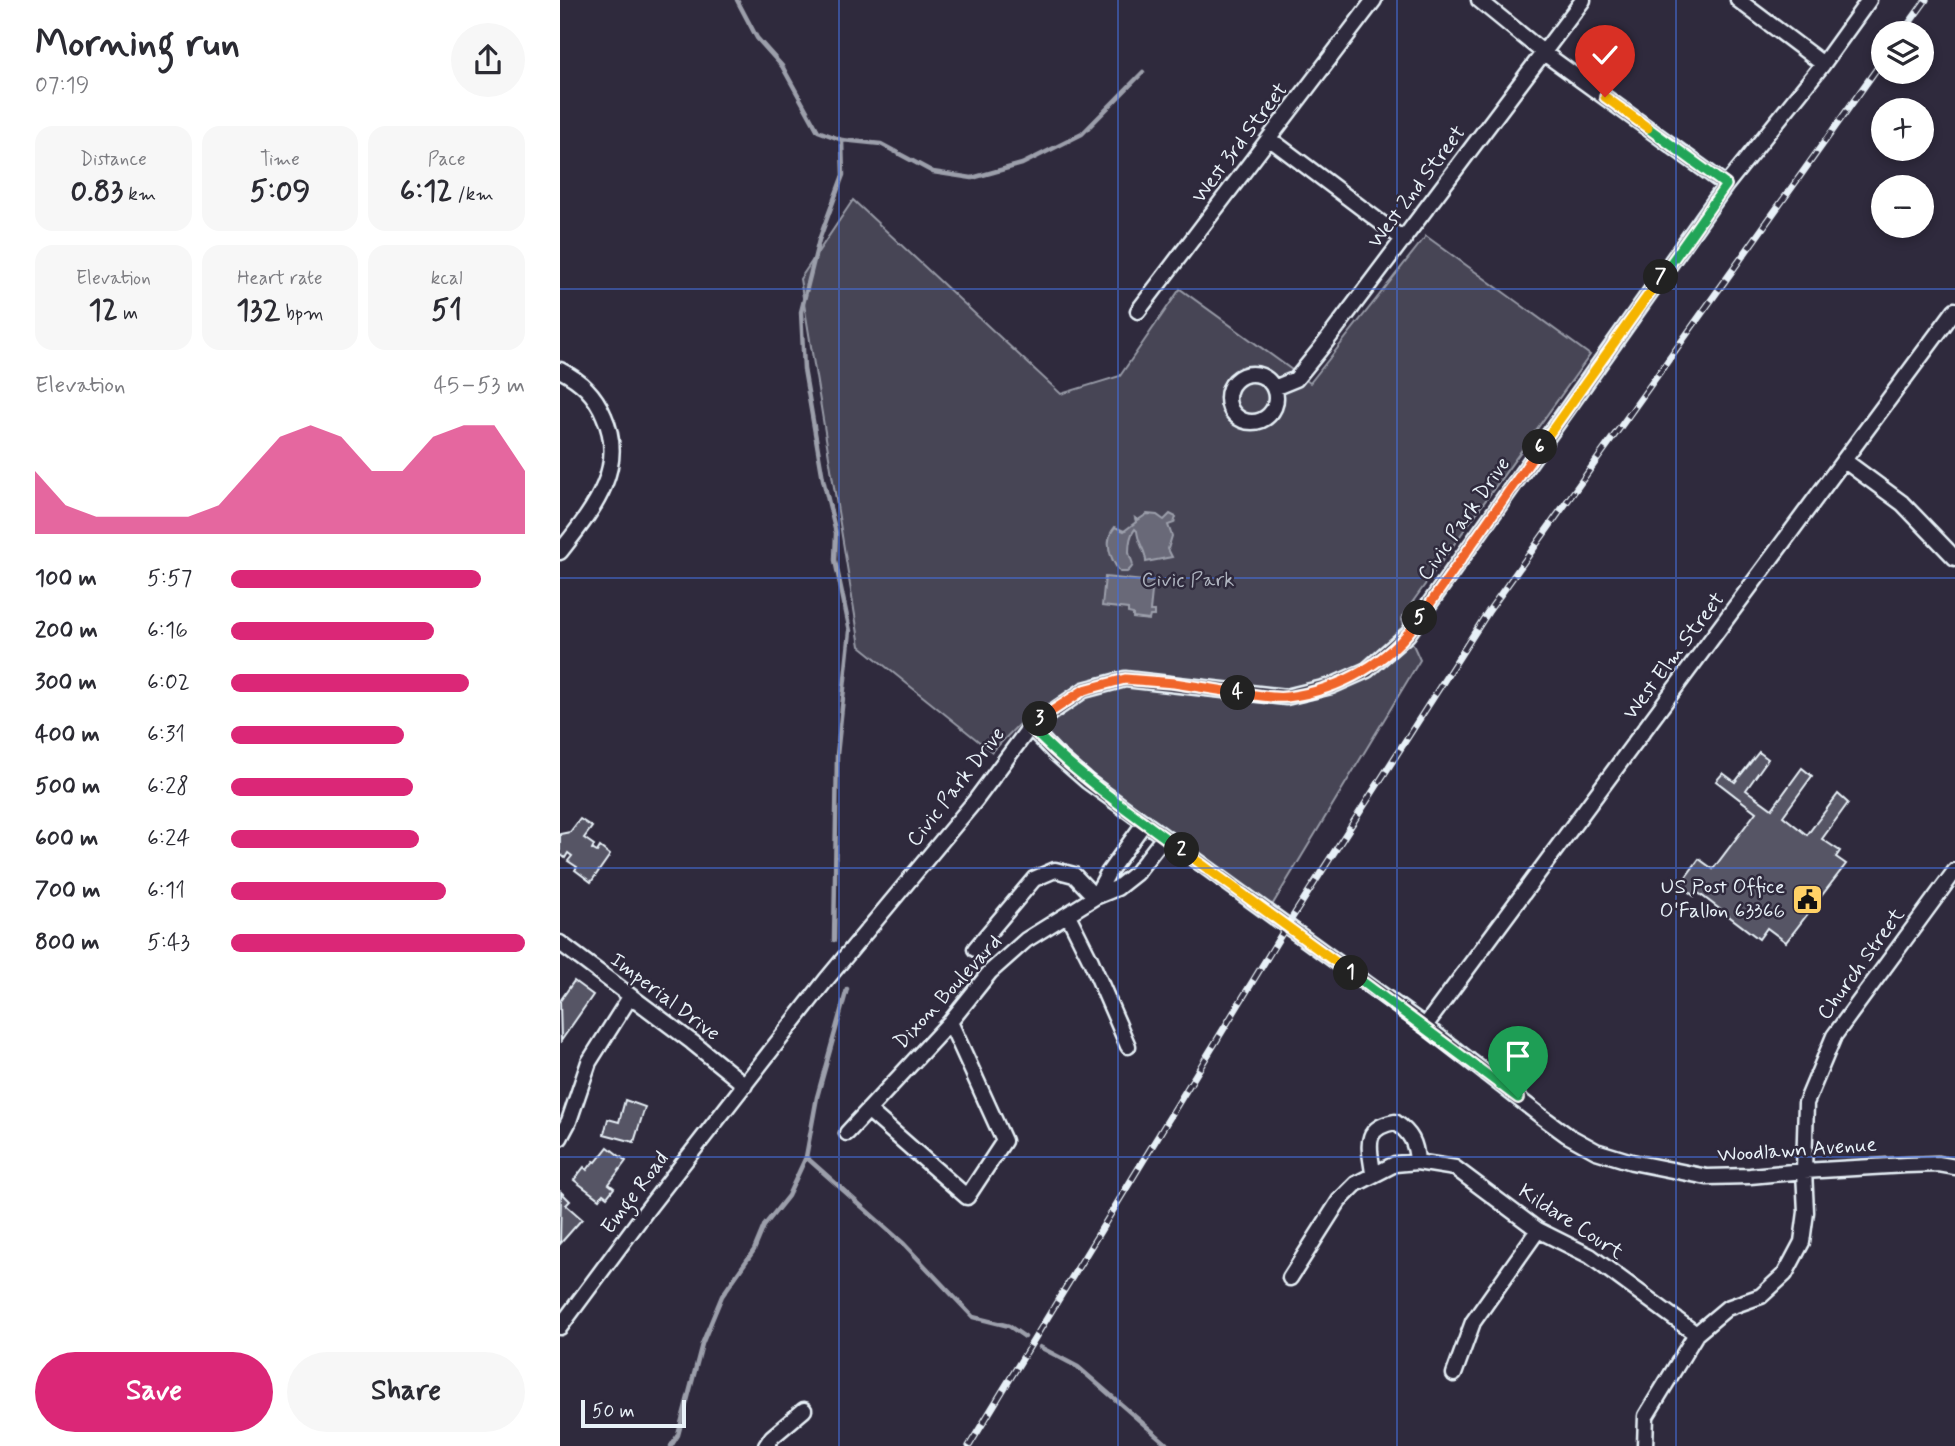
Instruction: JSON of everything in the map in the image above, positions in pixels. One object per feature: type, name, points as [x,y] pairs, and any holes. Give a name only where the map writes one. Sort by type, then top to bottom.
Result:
[{"type":"street","name":"West 3rd Street","points":[[1138,311],[1374,0]]},
{"type":"street","points":[[1479,0],[1544,53],[1726,185]]},
{"type":"street","name":"West 2nd Street","points":[[1274,388],[1296,379],[1404,240],[1583,0]]},
{"type":"street","points":[[1738,0],[1823,64]]},
{"type":"street","name":"Civic Park Drive","points":[[745,1085],[826,980],[975,801],[1030,727],[1084,690],[1125,679],[1286,697],[1331,686],[1367,670],[1408,634],[1726,185],[1823,64],[1869,0]]},
{"type":"street","points":[[1270,139],[1404,240]]},
{"type":"street","name":"West Elm Street","points":[[1425,1026],[1955,310]]},
{"type":"street","points":[[560,370],[574,377],[590,391],[599,405],[612,439],[613,458],[604,486],[590,513],[560,552]]},
{"type":"street","points":[[1845,461],[1902,503],[1955,558]]},
{"type":"street","name":"Woodlawn Avenue","points":[[1030,727],[1087,780],[1425,1026],[1558,1129],[1596,1151],[1632,1162],[1707,1177],[1927,1164],[1955,1167]]},
{"type":"street","name":"Dixon Boulevard","points":[[1095,897],[1108,873],[1145,822]]},
{"type":"street","name":"Dixon Boulevard","points":[[846,1133],[950,1022],[990,972],[1026,940],[1095,897],[1117,888],[1136,873],[1164,837]]},
{"type":"street","points":[[975,949],[1034,879],[1055,870],[1074,875],[1095,897]]},
{"type":"street","name":"Church Street","points":[[1645,1446],[1646,1416],[1696,1334],[1727,1308],[1761,1296],[1785,1274],[1802,1242],[1806,1212],[1806,1103],[1834,1036],[1955,871]]},
{"type":"street","points":[[1068,915],[1128,1046]]},
{"type":"street","name":"Imperial Drive","points":[[560,943],[745,1085]]},
{"type":"street","points":[[560,1138],[569,1122],[589,1062],[630,997]]},
{"type":"street","points":[[868,1110],[967,1197],[1004,1141],[950,1022]]},
{"type":"street","name":"Emge Road","points":[[560,1327],[646,1211],[745,1085]]},
{"type":"street","points":[[1373,1173],[1369,1143],[1373,1132],[1383,1124],[1395,1122],[1412,1136],[1416,1145],[1417,1162]]},
{"type":"street","name":"Kildare Court","points":[[1290,1278],[1339,1201],[1356,1184],[1395,1164],[1417,1162],[1455,1168],[1538,1230],[1590,1256],[1696,1334]]},
{"type":"street","points":[[1454,1374],[1473,1322],[1538,1230]]},
{"type":"street","points":[[766,1446],[772,1437],[804,1410]]},
{"type":"green space","name":"Civic Park","points":[[853,200],[1061,394],[1120,376],[1180,289],[1310,383],[1426,236],[1590,355],[1401,618],[1420,660],[1268,912],[1055,753],[1023,720],[992,752],[860,646],[800,279]]},
{"type":"water","points":[[1147,514],[1157,515],[1164,520],[1170,514],[1176,517],[1174,523],[1168,525],[1172,536],[1168,549],[1172,557],[1146,562],[1135,529],[1129,546],[1132,566],[1127,572],[1120,572],[1109,550],[1111,532],[1115,527],[1124,531],[1136,522],[1135,518],[1138,520]]},
{"type":"water","points":[[1105,577],[1153,582],[1150,611],[1154,611],[1154,616],[1150,616],[1149,620],[1133,618],[1128,609],[1102,606]]},
{"type":"building","points":[[1759,752],[1768,759],[1746,790],[1772,809],[1802,768],[1812,776],[1783,816],[1807,835],[1838,794],[1848,803],[1822,839],[1840,851],[1836,857],[1846,864],[1786,942],[1767,928],[1759,939],[1697,892],[1694,896],[1680,885],[1699,859],[1713,869],[1756,812],[1716,781],[1723,773],[1735,782]]},
{"type":"building","points":[[580,819],[592,827],[584,838],[594,845],[592,849],[597,852],[600,847],[610,855],[591,882],[568,861],[572,856],[568,853],[565,858],[560,854],[560,834],[570,832]]},
{"type":"building","points":[[574,981],[593,995],[561,1041],[560,1001]]},
{"type":"building","points":[[625,1100],[645,1107],[634,1142],[604,1134],[608,1119],[619,1122]]},
{"type":"building","points":[[608,1147],[626,1161],[609,1184],[614,1188],[607,1197],[603,1194],[599,1199],[574,1180],[584,1167],[587,1170],[596,1162]]},
{"type":"building","points":[[561,1192],[570,1201],[566,1205],[582,1219],[560,1244]]},
{"type":"waterway","points":[[737,0],[757,38],[782,66],[818,131],[842,140],[881,144],[933,172],[972,178],[1022,164],[1082,134],[1143,72]]},
{"type":"waterway","points":[[834,940],[837,755],[850,631],[835,560],[836,533],[823,479],[804,369],[801,312],[819,240],[843,175],[842,140]]},
{"type":"waterway","points":[[671,1446],[678,1435],[702,1344],[722,1296],[754,1250],[764,1226],[788,1196],[806,1157],[817,1097],[847,989]]},
{"type":"waterway","points":[[806,1157],[904,1244],[973,1317],[1009,1326],[1025,1337]]},
{"type":"waterway","points":[[1040,1347],[1078,1367],[1169,1446]]},
{"type":"railway","points":[[1911,21],[1926,0]]},
{"type":"railway","points":[[969,1446],[1281,935],[1488,612],[1871,77]]},
{"type":"place","name":"US Post Office O'Fallon 63366","points":[[1808,899]]},
{"type":"route","points":[[1518,1098],[1425,1026],[1087,780],[1030,727],[1084,690],[1125,679],[1286,697],[1331,686],[1367,670],[1408,634],[1726,185],[1605,97]]}]
